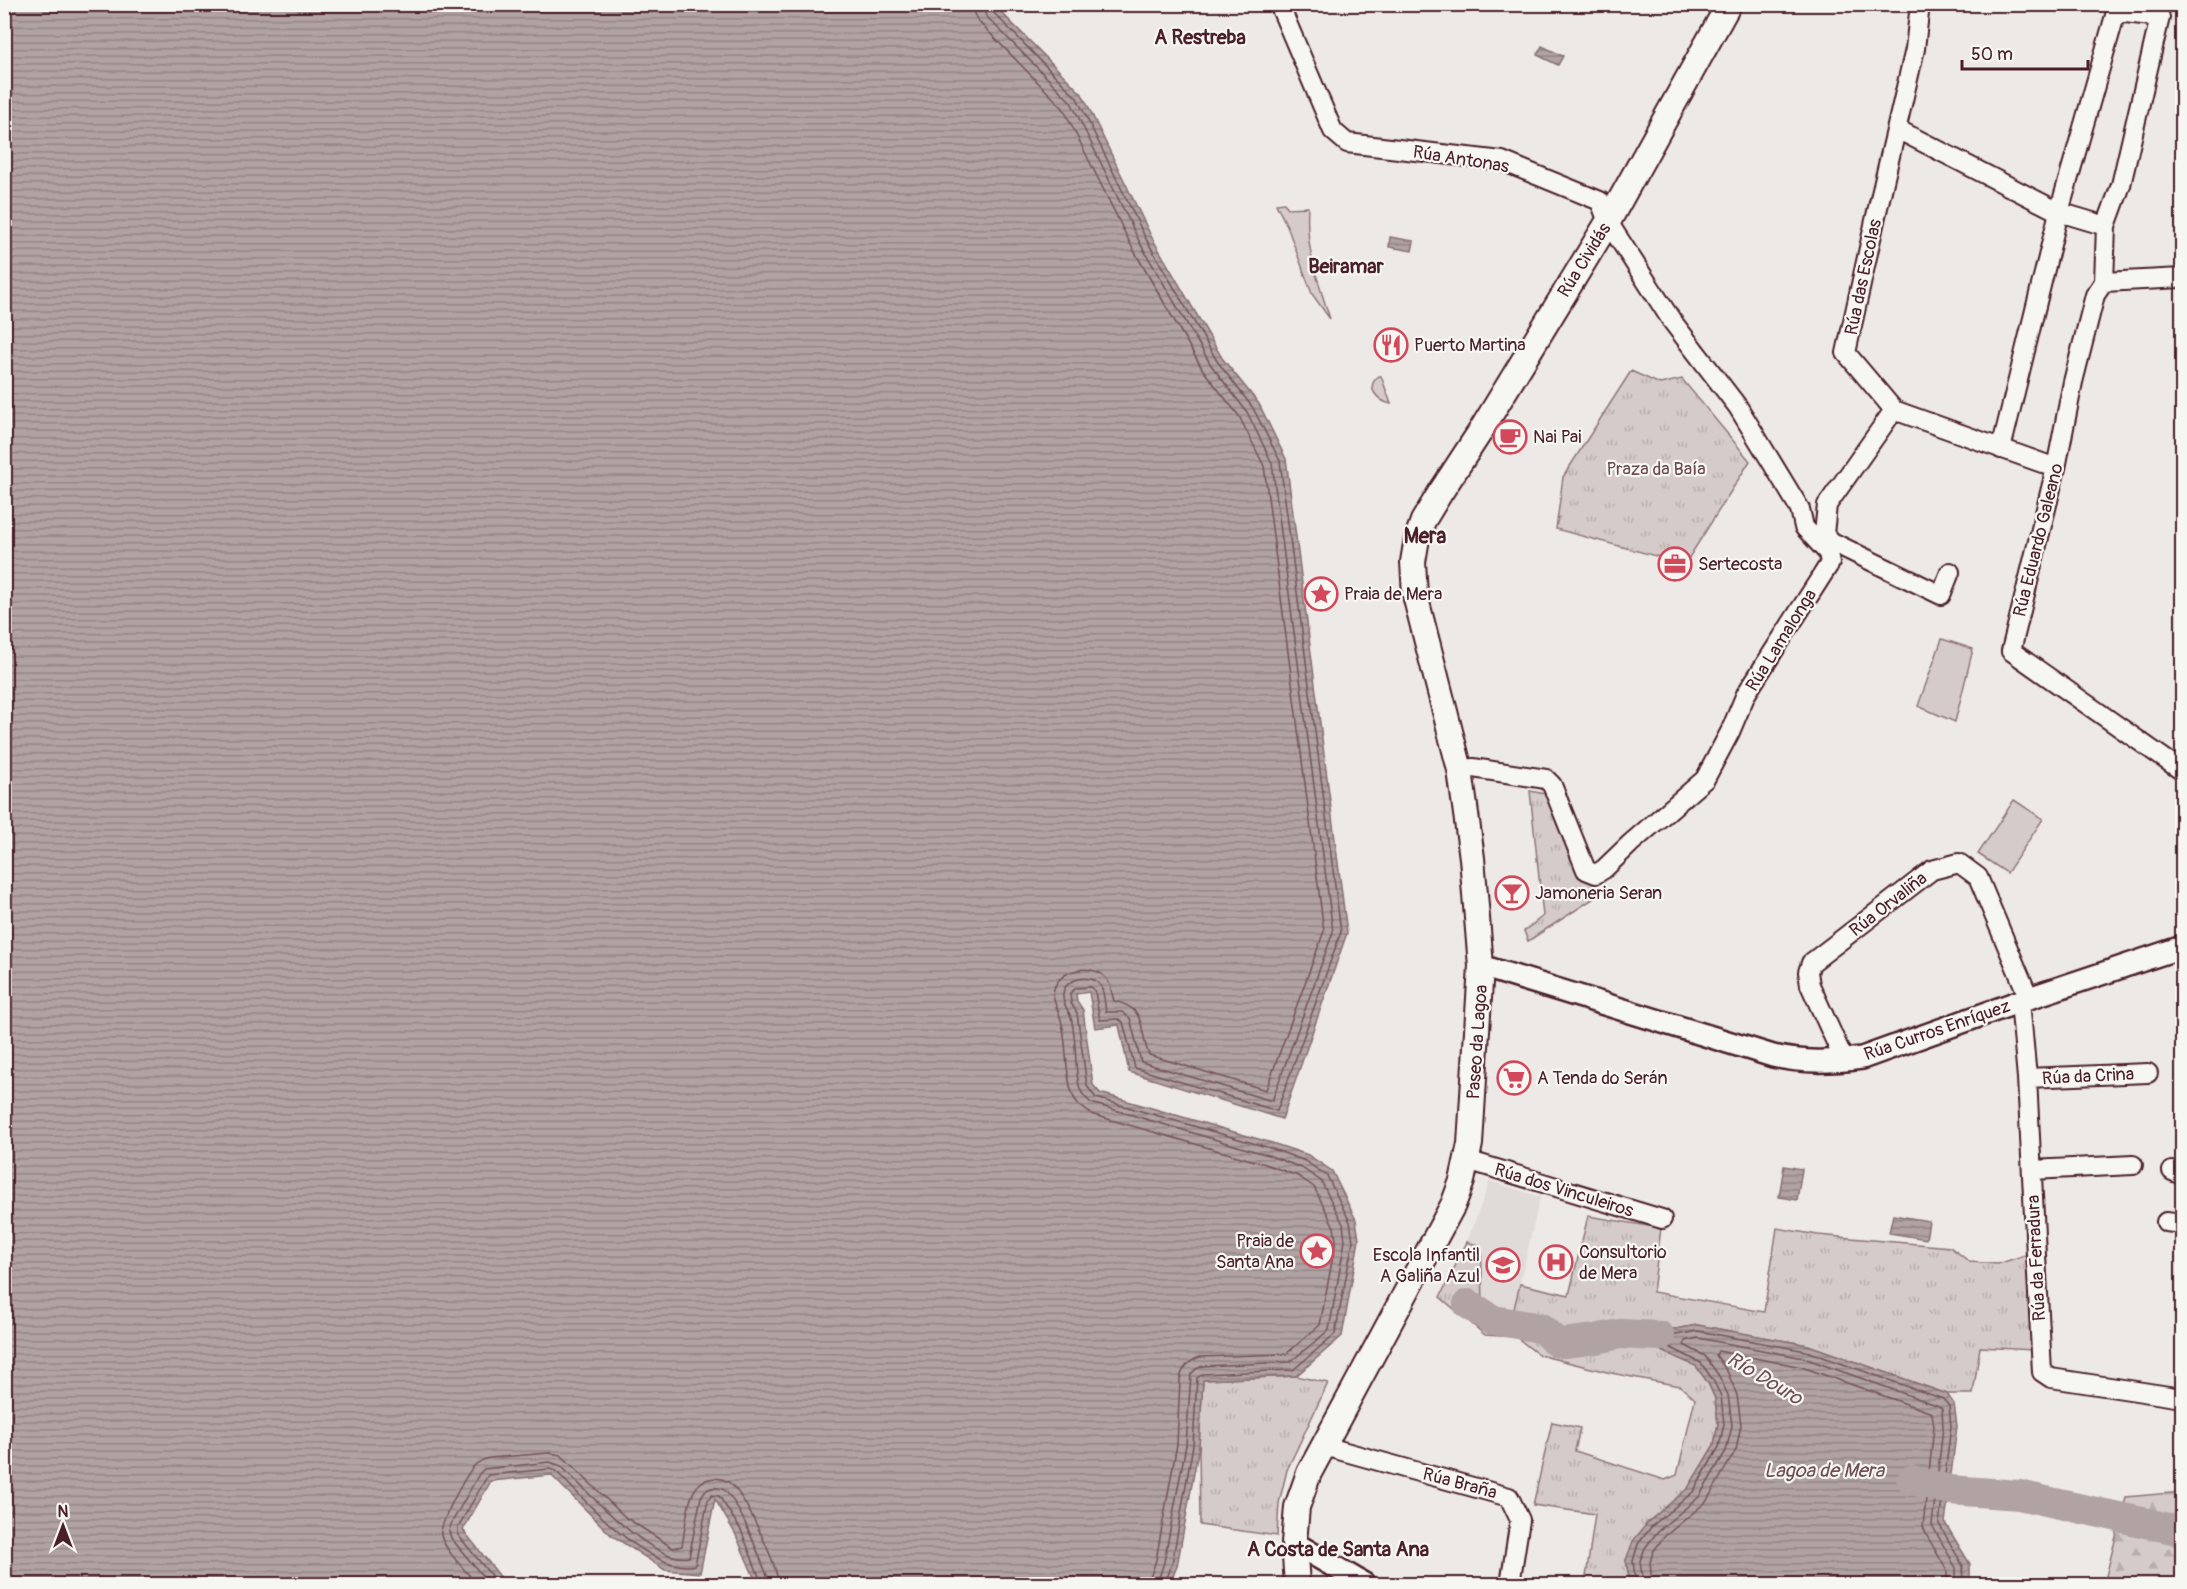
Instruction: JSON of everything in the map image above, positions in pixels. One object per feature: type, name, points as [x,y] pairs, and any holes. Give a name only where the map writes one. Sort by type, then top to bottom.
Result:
[{"type":"main road","name":"Rúa Cividás","points":[[1430,510],[1608,222],[1729,4]]},
{"type":"main road","name":"Paseo da Lagoa","points":[[1297,1584],[1294,1543],[1297,1507],[1309,1473],[1453,1205],[1467,1160],[1481,966],[1472,858],[1460,770],[1413,580],[1417,538],[1430,510]]},
{"type":"street","name":"Rúa Antonas","points":[[1279,4],[1333,131],[1347,143],[1502,161],[1600,201],[1608,222]]},
{"type":"street","name":"Rúa das Escolas","points":[[1894,410],[1846,352],[1916,49],[1920,4]]},
{"type":"street","name":"Rúa Eduardo Galeano","points":[[2001,449],[2059,212],[2116,12],[2160,17],[2121,185],[2106,226],[2104,282],[2095,295],[2089,317],[2056,468],[2011,651],[2182,771]]},
{"type":"street","points":[[1897,129],[2059,212],[2106,226]]},
{"type":"street","name":"Rúa Lamalonga","points":[[1460,770],[1473,768],[1546,779],[1552,785],[1586,870],[1596,874],[1705,779],[1730,732],[1746,694],[1830,563],[1828,553],[1804,527],[1800,509],[1738,406],[1672,321],[1608,222]]},
{"type":"street","points":[[2104,282],[2182,278]]},
{"type":"street","points":[[1950,572],[1941,595],[1830,541],[1824,534],[1827,505],[1894,410],[2056,468]]},
{"type":"street","name":"Rúa Orvaliña","points":[[1844,1060],[1810,985],[1808,972],[1811,963],[1932,870],[1959,863],[1978,877],[2025,999]]},
{"type":"street","name":"Rúa Curros Enríquez","points":[[1481,966],[1799,1062],[1862,1058],[2025,999],[2182,947]]},
{"type":"street","name":"Rúa da Ferradura","points":[[2025,999],[2042,1372],[2051,1378],[2182,1398]]},
{"type":"street","name":"Rúa da Crina","points":[[2027,1078],[2148,1073]]},
{"type":"street","name":"Rúa dos Vinculeiros","points":[[1467,1160],[1662,1220]]},
{"type":"street","points":[[2031,1170],[2133,1165]]},
{"type":"street","name":"Rúa Braña","points":[[1324,1446],[1509,1497],[1520,1520],[1510,1584]]},
{"type":"street","points":[[1294,1543],[1364,1584]]},
{"type":"shaded area","name":"Escola Infantil A Galiña Azul","points":[[1490,1181],[1540,1197],[1513,1313],[1483,1300],[1481,1246],[1467,1242]]},
{"type":"green space","points":[[1284,203],[1288,208],[1308,207],[1310,251],[1330,319],[1312,294],[1287,226],[1276,204]]},
{"type":"green space","name":"Praza da Baía","points":[[1631,371],[1660,384],[1682,379],[1750,461],[1685,564],[1556,529],[1563,477]]},
{"type":"green space","points":[[1381,376],[1391,404],[1374,393],[1373,385]]},
{"type":"green space","points":[[1942,639],[1973,649],[1955,722],[1918,706]]},
{"type":"green space","points":[[1530,791],[1556,796],[1586,870],[1599,895],[1528,941],[1524,931],[1543,916]]},
{"type":"green space","points":[[2014,800],[2043,819],[2007,873],[1978,854]]},
{"type":"green space","points":[[1588,1216],[1661,1228],[1653,1292],[1764,1312],[1777,1228],[1818,1235],[1950,1247],[1970,1262],[1998,1264],[2028,1254],[2033,1350],[1980,1347],[1973,1394],[1947,1394],[1808,1345],[1697,1325],[1676,1329],[1635,1326],[1620,1330],[1620,1338],[1644,1343],[1696,1366],[1708,1383],[1715,1399],[1718,1424],[1714,1445],[1688,1489],[1648,1522],[1626,1560],[1630,1584],[1585,1584],[1595,1514],[1533,1505],[1552,1422],[1580,1428],[1575,1451],[1665,1480],[1677,1475],[1695,1399],[1680,1386],[1611,1373],[1539,1355],[1516,1337],[1485,1335],[1440,1297],[1467,1242],[1481,1246],[1483,1300],[1513,1313],[1520,1284],[1569,1295]]},
{"type":"green space","points":[[1296,1376],[1328,1383],[1287,1470],[1279,1503],[1277,1536],[1200,1525],[1199,1446],[1203,1380]]},
{"type":"green space","points":[[2182,1492],[2182,1584],[2104,1584],[2126,1497]]},
{"type":"water","points":[[150,4],[151,6],[153,4],[994,5],[1082,94],[1152,238],[1222,358],[1259,404],[1286,459],[1347,933],[1282,1119],[1129,1072],[1119,1025],[1095,1028],[1089,992],[1076,994],[1077,1001],[1083,1010],[1093,1085],[1100,1093],[1308,1155],[1332,1171],[1356,1220],[1359,1240],[1342,1336],[1296,1376],[1203,1380],[1199,1446],[1177,1566],[1170,1584],[757,1584],[735,1533],[715,1499],[700,1573],[665,1570],[611,1535],[551,1475],[491,1481],[463,1530],[506,1584],[5,1584],[5,5]]},
{"type":"water","points":[[1542,46],[1563,56],[1558,65],[1537,55]]},
{"type":"water","points":[[1390,237],[1414,241],[1412,251],[1389,247]]},
{"type":"water","points":[[1784,1166],[1802,1169],[1797,1200],[1779,1197]]},
{"type":"water","points":[[1893,1215],[1929,1221],[1926,1239],[1889,1233]]},
{"type":"water","name":"Lagoa de Mera","points":[[1697,1325],[1808,1345],[1947,1394],[1954,1404],[1957,1426],[1945,1523],[1970,1564],[1970,1584],[1630,1584],[1626,1560],[1633,1541],[1648,1522],[1688,1488],[1714,1445],[1718,1424],[1715,1398],[1696,1366],[1644,1343],[1620,1338],[1620,1330],[1634,1326],[1676,1329]]},
{"type":"waterway","name":"Río Douro","points":[[1468,1304],[1493,1320],[1541,1328],[1556,1342],[1564,1343],[1620,1334],[1660,1336]]},
{"type":"waterway","name":"Río Douro","points":[[1912,1480],[1950,1490],[2019,1495],[2182,1531]]},
{"type":"place","name":"Puerto Martina","points":[[1391,345]]},
{"type":"place","name":"Nai Pai","points":[[1510,437]]},
{"type":"place","name":"Sertecosta","points":[[1675,564]]},
{"type":"place","name":"Praia de Mera","points":[[1321,594]]},
{"type":"place","name":"Jamoneria Seran","points":[[1512,893]]},
{"type":"place","name":"A Tenda do Serán","points":[[1514,1078]]},
{"type":"place","name":"Praia de Santa Ana","points":[[1317,1251]]},
{"type":"place","name":"Consultorio de Mera","points":[[1556,1262]]},
{"type":"place","name":"Escola Infantil A Galiña Azul","points":[[1503,1265]]},
{"type":"district","name":"A Restreba","points":[[1200,37]]},
{"type":"district","name":"Beiramar","points":[[1346,266]]},
{"type":"district","name":"Mera","points":[[1425,536]]},
{"type":"district","name":"A Costa de Santa Ana","points":[[1338,1549]]}]
